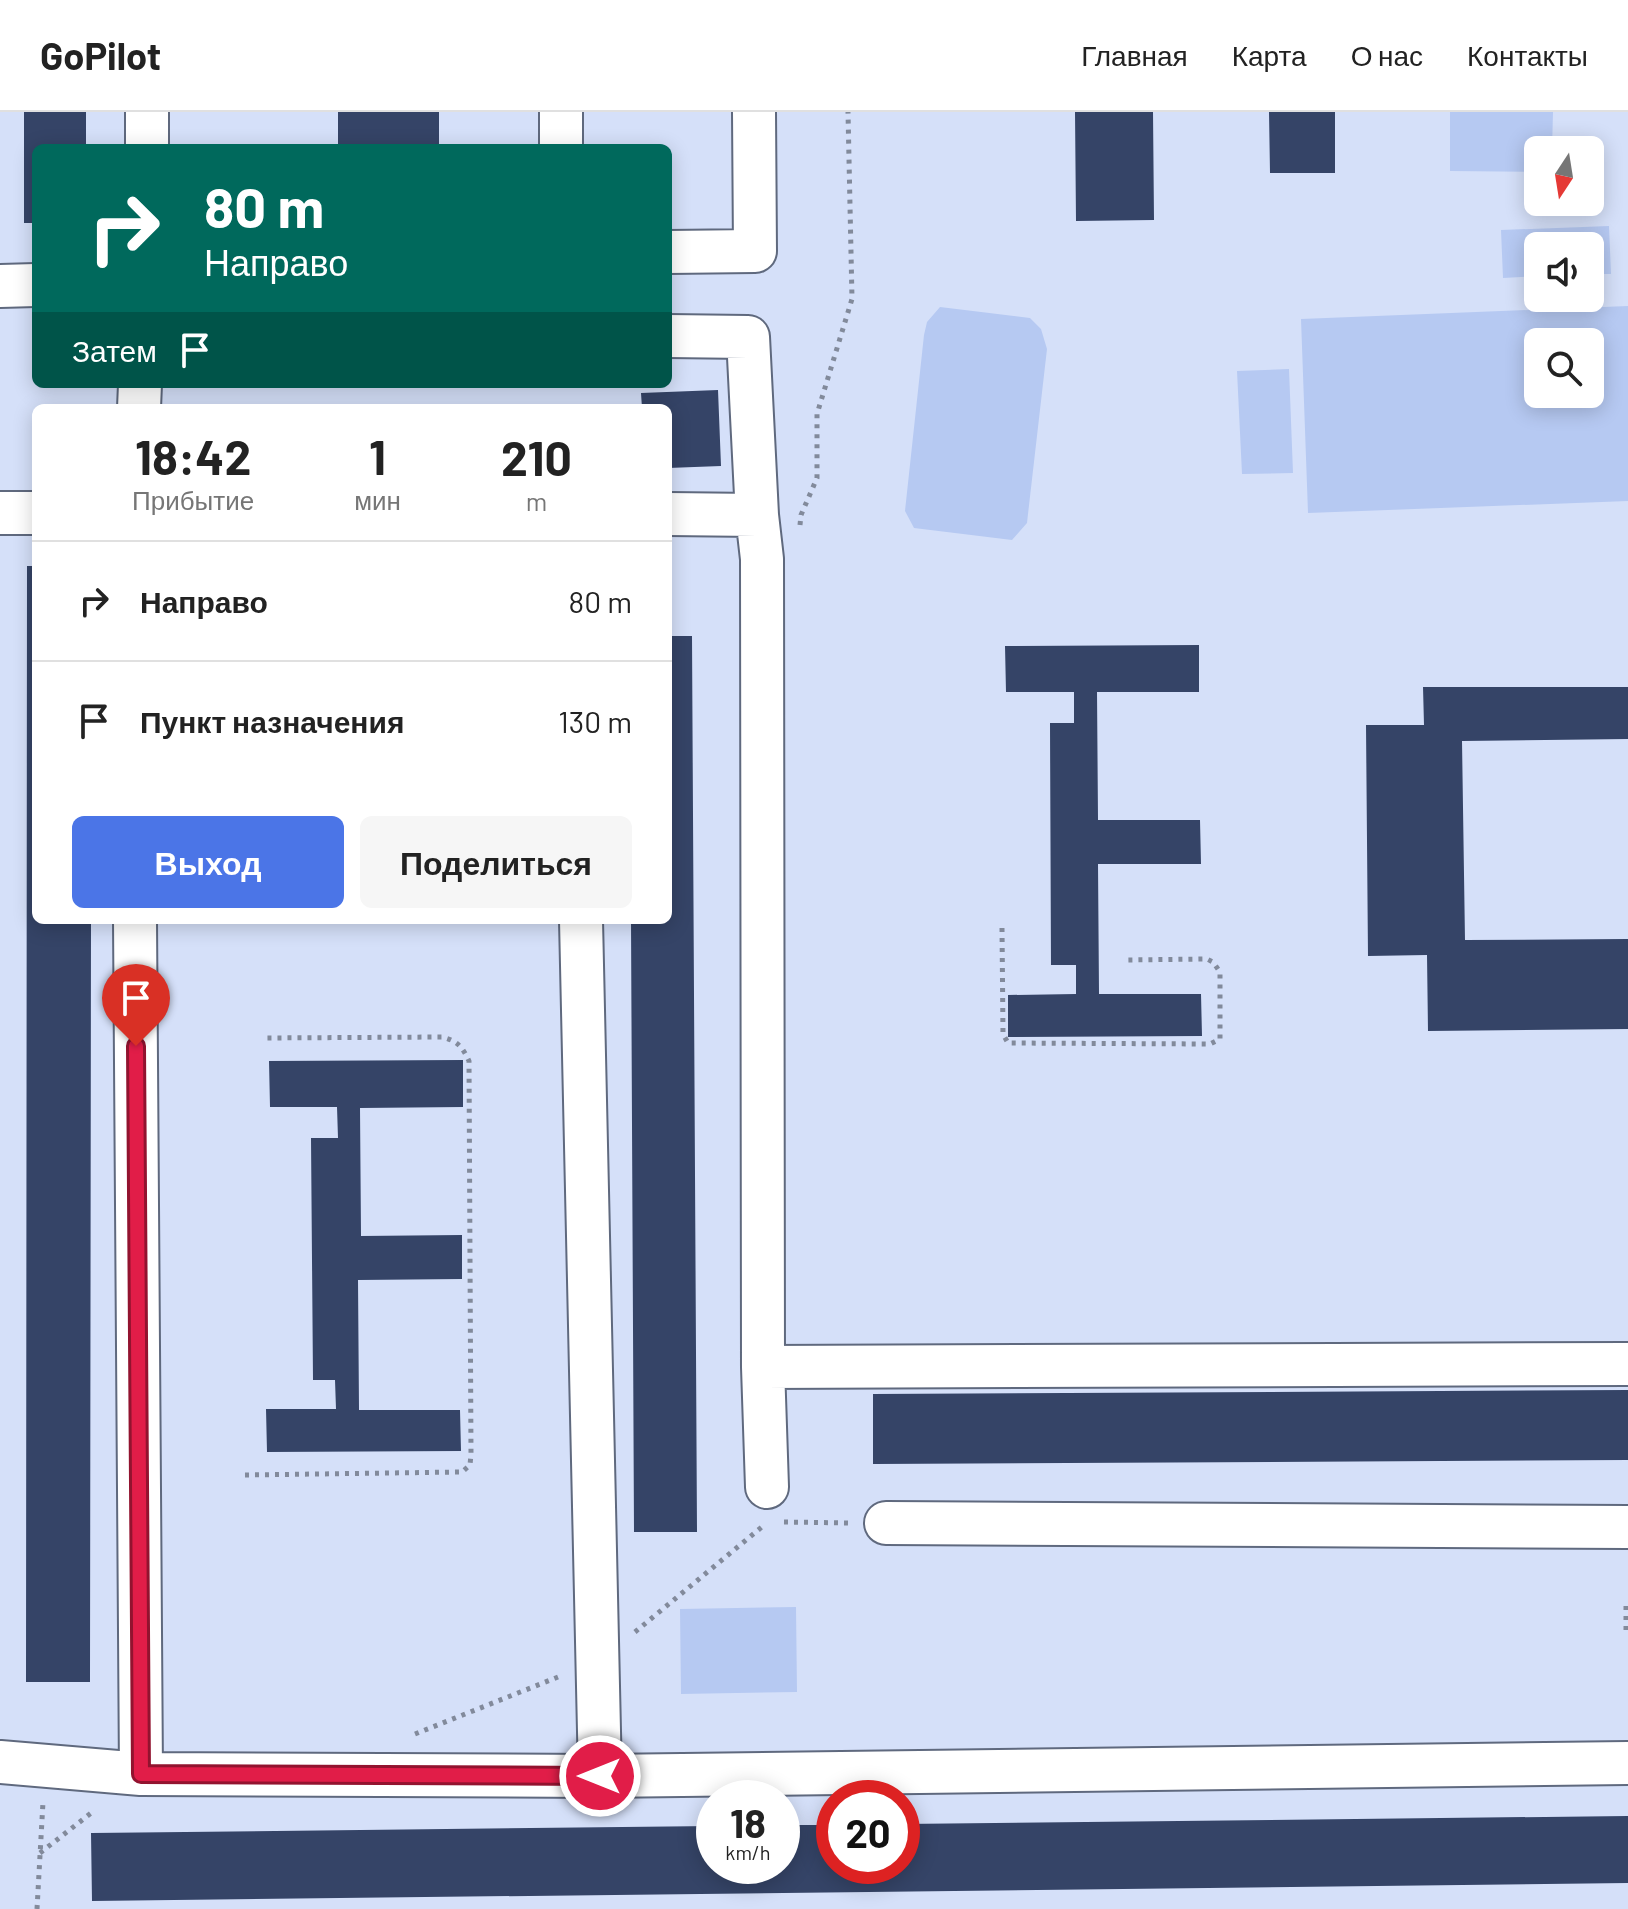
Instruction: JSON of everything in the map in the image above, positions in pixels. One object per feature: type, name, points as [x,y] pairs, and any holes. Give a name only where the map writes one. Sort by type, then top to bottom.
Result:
[{"type":"lane","points":[[147,112],[147,144]]},
{"type":"lane","points":[[561,112],[561,144]]},
{"type":"lane","points":[[672,252],[755,251],[754,112]]},
{"type":"lane","points":[[0,286],[32,285]]},
{"type":"lane","points":[[672,336],[748,337],[762,559],[763,1367],[767,1487]]},
{"type":"lane","points":[[0,513],[32,513]]},
{"type":"lane","points":[[672,514],[757,515]]},
{"type":"lane","points":[[135,924],[141,1774]]},
{"type":"lane","points":[[581,924],[600,1776]]},
{"type":"lane","points":[[763,1367],[1628,1364]]},
{"type":"lane","points":[[886,1523],[1628,1527]]},
{"type":"lane","points":[[0,1762],[141,1774],[600,1776],[1628,1763]]},
{"type":"path","points":[[799,529],[801,515],[817,478],[817,414],[852,299],[848,112]]},
{"type":"path","points":[[1002,928],[1003,1034],[1008,1043],[1217,1042],[1220,1034],[1220,972],[1213,962],[1207,959],[1127,960]]},
{"type":"path","points":[[245,1475],[462,1472],[470,1465],[471,1454],[469,1061],[463,1047],[442,1037],[263,1038]]},
{"type":"path","points":[[1626,1606],[1628,1634]]},
{"type":"path","points":[[37,1909],[45,1767]]},
{"type":"path","points":[[40,1854],[141,1774]]},
{"type":"shaded area","points":[[1450,112],[1553,112],[1552,136],[1524,136],[1524,172],[1450,171]]},
{"type":"shaded area","points":[[1609,226],[1611,274],[1604,274],[1604,232],[1524,232],[1524,277],[1503,278],[1501,230]]},
{"type":"shaded area","points":[[1628,306],[1628,501],[1308,513],[1301,319],[1524,310],[1604,312],[1604,307]]},
{"type":"shaded area","points":[[940,307],[1030,318],[1041,329],[1047,349],[1027,523],[1012,540],[914,528],[905,511],[924,335],[927,322]]},
{"type":"shaded area","points":[[1289,369],[1293,473],[1242,474],[1237,371]]},
{"type":"shaded area","points":[[796,1607],[797,1692],[681,1694],[680,1609]]},
{"type":"building","points":[[24,112],[86,112],[86,144],[32,144],[32,223],[24,223]]},
{"type":"building","points":[[338,112],[439,112],[439,144],[338,144]]},
{"type":"building","points":[[1075,112],[1153,112],[1154,220],[1076,221]]},
{"type":"building","points":[[1269,112],[1335,112],[1335,173],[1270,173]]},
{"type":"building","points":[[718,390],[721,466],[672,468],[672,404],[642,404],[641,393]]},
{"type":"building","points":[[27,566],[32,566],[32,924],[91,924],[90,1682],[26,1682]]},
{"type":"building","points":[[672,636],[692,636],[697,1532],[634,1532],[631,924],[672,924]]},
{"type":"building","points":[[1199,645],[1199,692],[1097,692],[1098,820],[1200,820],[1201,864],[1098,864],[1099,994],[1201,994],[1202,1036],[1008,1037],[1008,995],[1076,994],[1076,965],[1051,965],[1050,723],[1074,723],[1074,692],[1006,692],[1005,646]]},
{"type":"building","points":[[1423,687],[1628,687],[1628,739],[1462,741],[1465,940],[1628,939],[1628,1029],[1428,1031],[1427,955],[1368,956],[1366,725],[1424,725]]},
{"type":"building","points":[[463,1060],[463,1107],[360,1108],[361,1236],[462,1235],[462,1279],[358,1280],[359,1410],[460,1410],[461,1451],[267,1452],[266,1409],[336,1409],[335,1380],[313,1380],[311,1138],[338,1138],[337,1107],[270,1107],[269,1061]]},
{"type":"building","points":[[1628,1390],[1628,1460],[873,1464],[873,1394]]},
{"type":"building","points":[[1628,1816],[1628,1883],[92,1901],[91,1833],[696,1826],[696,1884],[800,1884],[800,1825],[816,1825],[816,1884],[920,1884],[920,1824]]},
{"type":"route","points":[[136,1046],[141,1774],[600,1776]]}]
